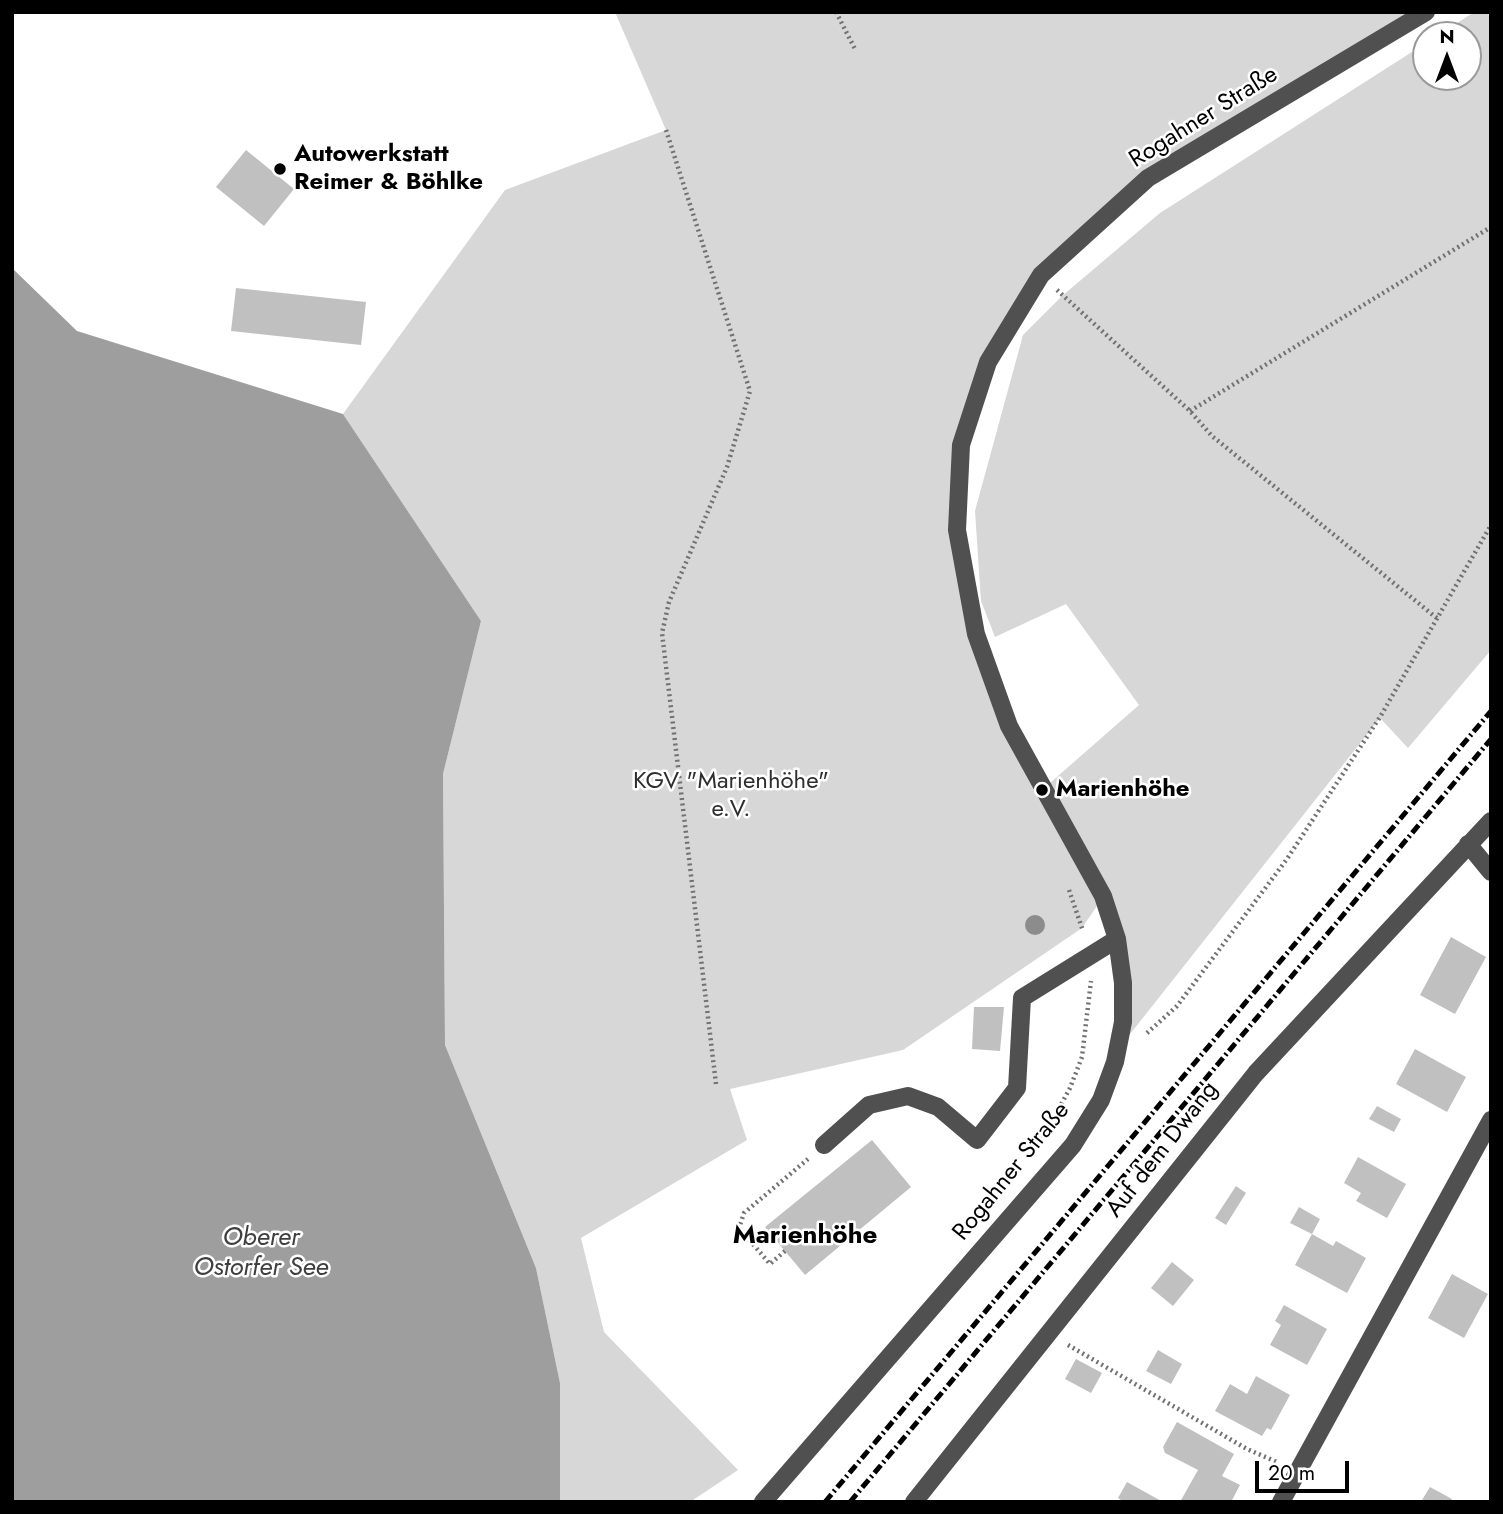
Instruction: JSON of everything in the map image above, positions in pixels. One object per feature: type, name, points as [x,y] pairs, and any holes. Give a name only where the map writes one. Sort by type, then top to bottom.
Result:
[{"type":"street","name":"Rogahner Straße","points":[[763,1502],[1073,1145],[1101,1100],[1115,1062],[1123,1022],[1123,983],[1118,939],[1103,896],[1009,726],[976,634],[957,530],[961,445],[988,362],[1041,275],[1148,178],[1426,12]]},
{"type":"street","name":"Auf dem Dwang","points":[[914,1502],[1256,1073],[1491,821]]},
{"type":"street","points":[[1468,844],[1491,872]]},
{"type":"street","points":[[824,1145],[869,1105],[908,1096],[938,1107],[977,1140],[1017,1088],[1022,999],[1118,939]]},
{"type":"street","points":[[1281,1502],[1491,1119]]},
{"type":"path","points":[[836,12],[856,51]]},
{"type":"path","points":[[666,130],[750,391],[727,467],[669,602],[662,633],[716,1084]]},
{"type":"path","points":[[1190,411],[1491,227]]},
{"type":"path","points":[[1041,275],[1190,411],[1212,436],[1438,618]]},
{"type":"path","points":[[1146,1034],[1177,1006],[1287,859],[1380,718],[1491,525]]},
{"type":"path","points":[[785,1251],[770,1264],[739,1228],[744,1213],[824,1145]]},
{"type":"path","points":[[1081,1352],[1247,1449],[1276,1461]]},
{"type":"green space","name":"KGV \"Marienhöhe\" e.V.","points":[[615,12],[1426,12],[1148,178],[1041,275],[988,362],[961,445],[957,530],[976,634],[1042,790],[1139,705],[1066,604],[995,637],[981,601],[975,511],[1023,335],[1062,296],[1160,213],[1412,52],[1412,91],[1482,91],[1482,21],[1460,21],[1474,12],[1491,12],[1491,650],[1408,748],[1380,718],[1123,1043],[1103,897],[1082,928],[903,1050],[730,1089],[747,1140],[581,1238],[604,1332],[738,1470],[690,1502],[560,1502],[560,1383],[536,1268],[445,1045],[443,774],[481,621],[343,414],[505,190],[666,130]]},
{"type":"water","name":"Oberer Ostorfer See","points":[[12,268],[77,331],[343,414],[481,621],[443,774],[445,1045],[536,1268],[560,1383],[560,1502],[12,1502]]},
{"type":"building","points":[[246,150],[294,189],[264,226],[216,187]]},
{"type":"building","points":[[236,288],[366,302],[361,345],[231,331]]},
{"type":"building","points":[[1451,937],[1486,957],[1455,1014],[1420,995]]},
{"type":"building","points":[[974,1007],[1004,1007],[1000,1051],[972,1049]]},
{"type":"building","points":[[1415,1049],[1466,1077],[1447,1112],[1396,1084]]},
{"type":"building","points":[[1377,1106],[1401,1119],[1394,1132],[1369,1119]]},
{"type":"building","points":[[872,1140],[911,1187],[805,1275],[765,1227]]},
{"type":"building","points":[[1358,1157],[1406,1184],[1387,1218],[1356,1201],[1361,1193],[1344,1183]]},
{"type":"building","points":[[1236,1186],[1246,1193],[1226,1225],[1215,1218]]},
{"type":"building","points":[[1299,1207],[1320,1219],[1312,1234],[1290,1223]]},
{"type":"building","points":[[1312,1234],[1333,1246],[1336,1241],[1366,1258],[1347,1293],[1295,1265]]},
{"type":"building","points":[[1172,1262],[1194,1280],[1173,1306],[1151,1288]]},
{"type":"building","points":[[1452,1274],[1488,1294],[1464,1338],[1428,1318]]},
{"type":"building","points":[[1284,1305],[1327,1329],[1307,1365],[1270,1345],[1281,1325],[1275,1321]]},
{"type":"building","points":[[1158,1350],[1182,1364],[1171,1384],[1146,1371]]},
{"type":"building","points":[[1076,1359],[1102,1373],[1091,1393],[1065,1379]]},
{"type":"building","points":[[1256,1376],[1290,1395],[1271,1430],[1267,1428],[1262,1436],[1215,1411],[1230,1384],[1247,1394]]},
{"type":"building","points":[[1177,1422],[1234,1454],[1222,1476],[1240,1485],[1231,1502],[1180,1502],[1198,1470],[1165,1453],[1163,1447]]},
{"type":"building","points":[[1127,1482],[1163,1502],[1124,1502],[1118,1498]]},
{"type":"building","points":[[1430,1487],[1452,1499],[1450,1502],[1422,1500]]},
{"type":"railway","points":[[825,1502],[1491,711]]},
{"type":"railway","points":[[850,1502],[1491,739]]},
{"type":"place","name":"Autowerkstatt Reimer & Böhlke","points":[[280,169]]},
{"type":"place","name":"Marienhöhe","points":[[1042,790]]},
{"type":"district","name":"Marienhöhe","points":[[805,1237]]}]
